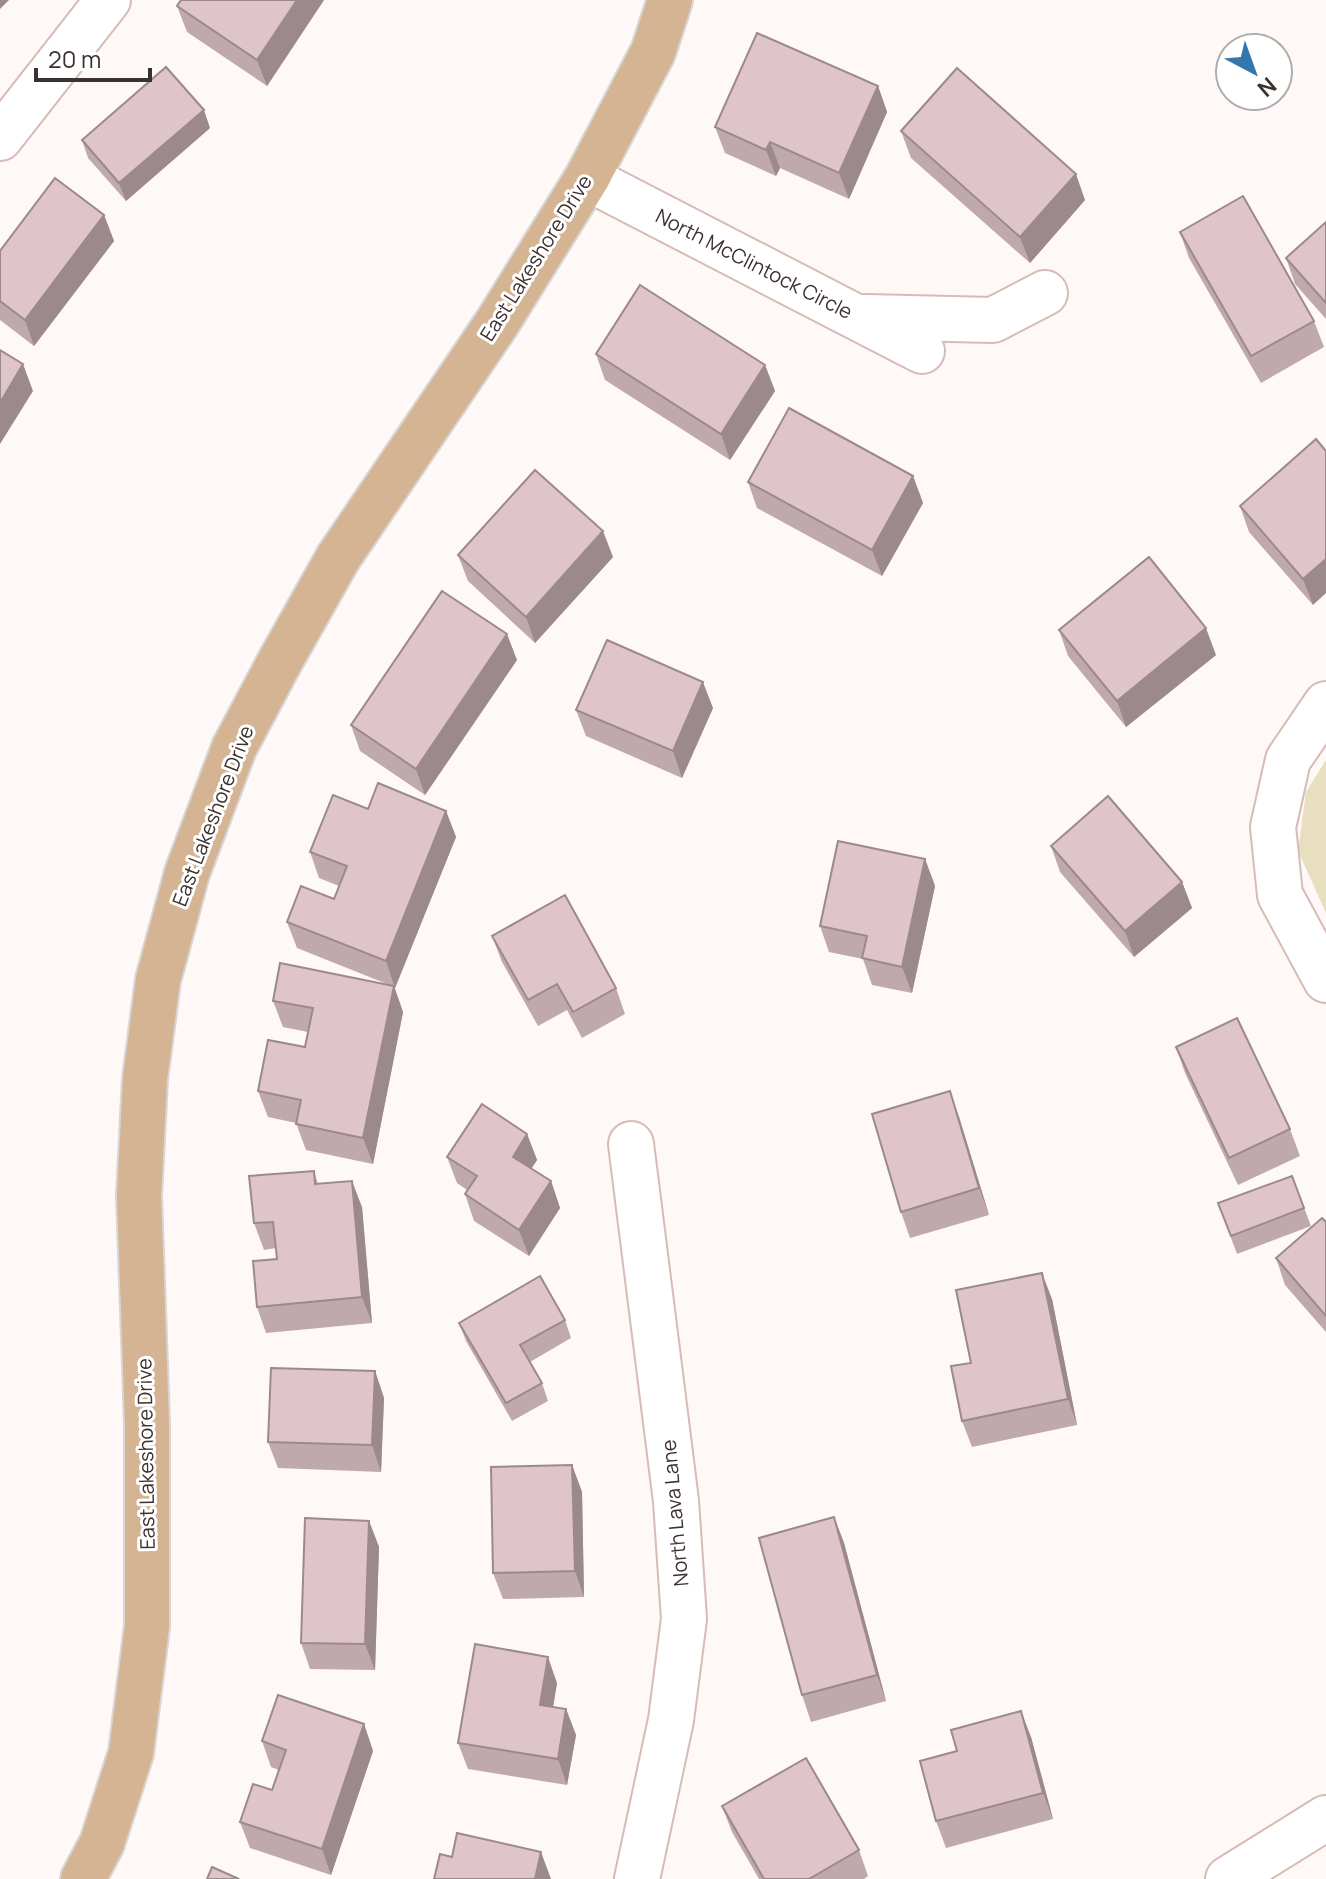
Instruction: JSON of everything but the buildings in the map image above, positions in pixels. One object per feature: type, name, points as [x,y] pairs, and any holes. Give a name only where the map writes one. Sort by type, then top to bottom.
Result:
[{"type":"main road","name":"East Lakeshore Drive","points":[[83,1879],[102,1843],[131,1753],[147,1626],[147,1423],[139,1196],[145,1079],[158,980],[187,873],[234,748],[279,663],[338,558],[497,323],[587,178],[653,52],[670,0]]},
{"type":"street","points":[[0,138],[108,0]]},
{"type":"street","name":"North McClintock Circle","points":[[587,178],[922,351]]},
{"type":"street","points":[[855,316],[993,320],[1045,293]]},
{"type":"street","points":[[1326,704],[1288,760],[1273,827],[1280,895],[1326,980]]},
{"type":"street","name":"North Lava Lane","points":[[631,1144],[676,1501],[684,1619],[671,1720],[637,1879]]},
{"type":"street","points":[[1228,1879],[1326,1818]]},
{"type":"shaded area","points":[[1326,760],[1326,913],[1298,851],[1306,792]]}]
